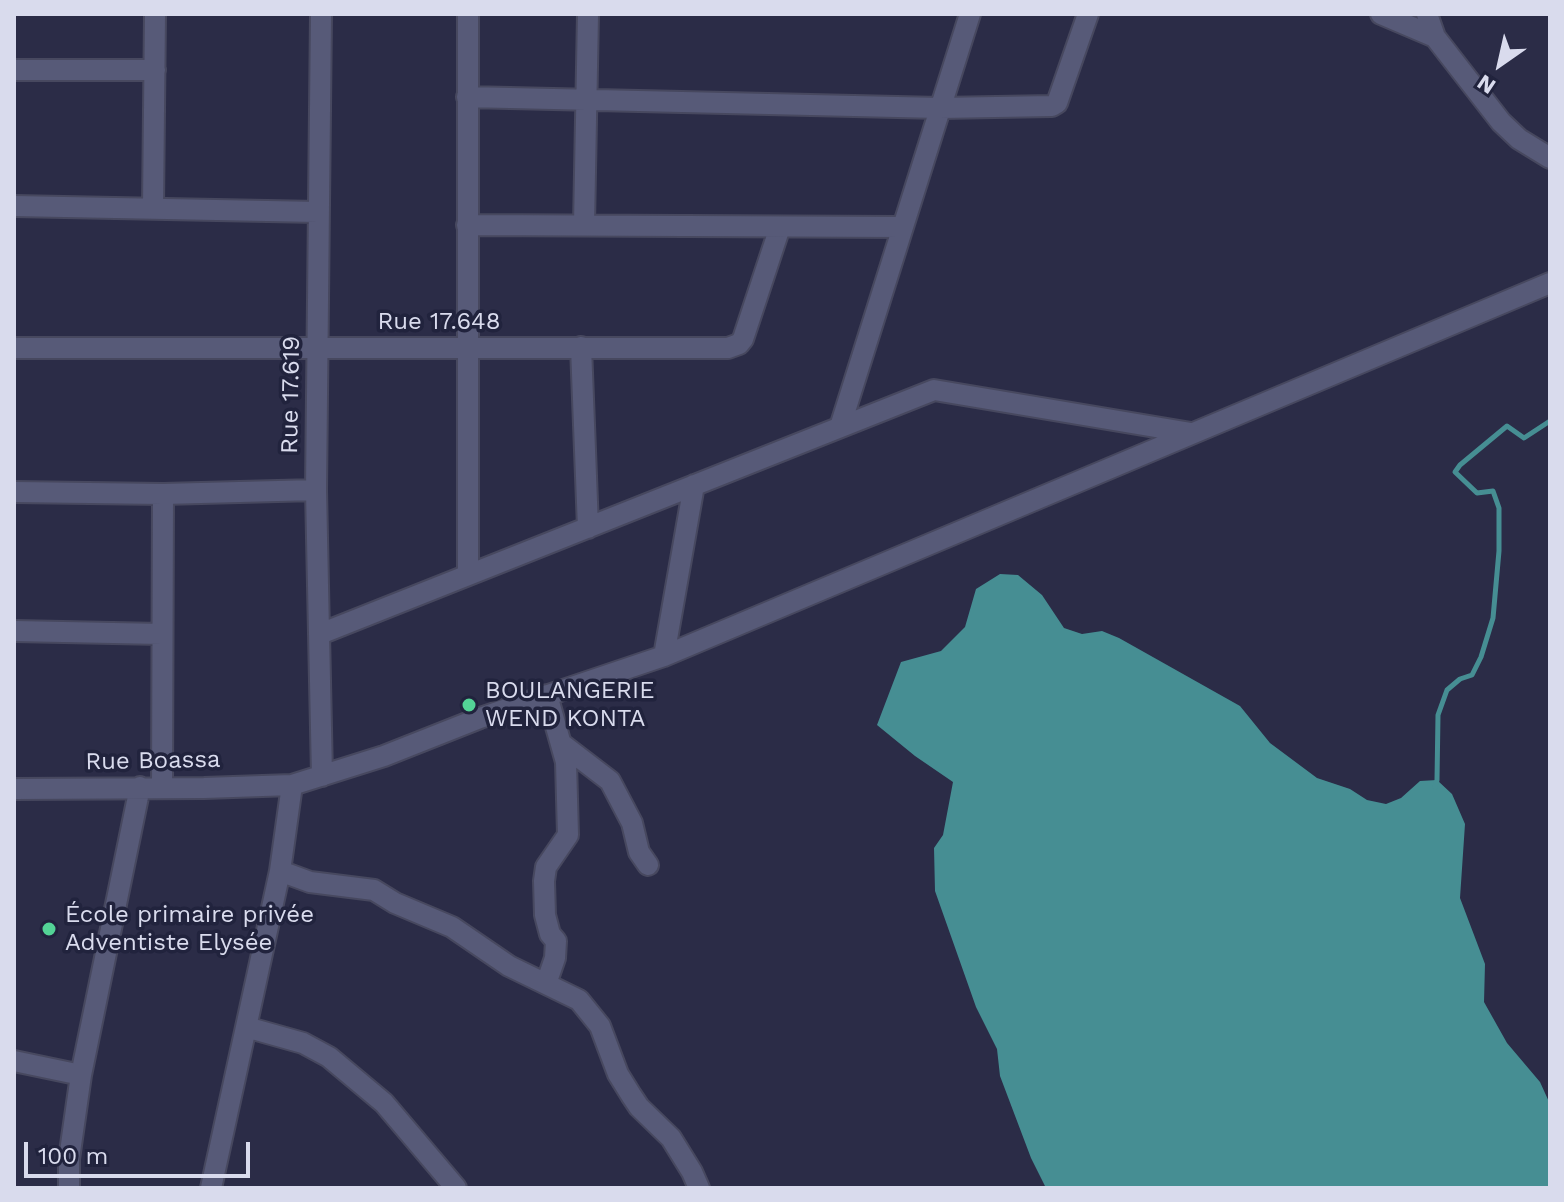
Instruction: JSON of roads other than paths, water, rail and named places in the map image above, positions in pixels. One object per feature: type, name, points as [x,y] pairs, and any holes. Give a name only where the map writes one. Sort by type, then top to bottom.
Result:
[{"type":"street","points":[[153,207],[155,14]]},
{"type":"street","name":"Rue 17.619","points":[[321,14],[316,490],[322,776]]},
{"type":"street","points":[[468,14],[468,575]]},
{"type":"street","points":[[584,225],[588,14]]},
{"type":"street","points":[[840,427],[970,14]]},
{"type":"street","points":[[467,97],[940,108],[1056,105],[1088,14]]},
{"type":"street","points":[[1381,14],[1435,37]]},
{"type":"street","points":[[1427,14],[1435,37],[1501,122],[1519,139],[1550,158]]},
{"type":"street","points":[[14,70],[155,70]]},
{"type":"street","points":[[14,206],[318,212]]},
{"type":"street","points":[[467,225],[903,227]]},
{"type":"street","name":"Rue 17.648","points":[[14,348],[728,348],[739,344],[780,227]]},
{"type":"street","name":"Rue Boassa","points":[[14,789],[292,785],[384,756],[547,695],[664,656],[1550,283]]},
{"type":"street","points":[[581,347],[588,528]]},
{"type":"street","points":[[320,634],[936,390],[1191,433]]},
{"type":"street","points":[[664,656],[694,485]]},
{"type":"street","points":[[14,492],[163,494],[316,490]]},
{"type":"street","points":[[162,788],[163,494]]},
{"type":"street","points":[[14,631],[162,634]]},
{"type":"street","points":[[546,984],[555,958],[556,941],[550,934],[545,915],[546,867],[568,835],[568,786],[563,745],[547,695]]},
{"type":"street","points":[[563,745],[610,781],[632,823],[639,852],[648,865]]},
{"type":"street","points":[[214,1187],[280,871],[292,785]]},
{"type":"street","points":[[69,1188],[69,1159],[81,1075],[140,787]]},
{"type":"street","points":[[280,871],[310,882],[374,890],[395,903],[452,927],[509,966],[579,1000],[600,1026],[618,1074],[631,1095],[671,1138],[699,1188]]},
{"type":"street","points":[[246,1027],[303,1043],[329,1057],[394,1112],[456,1188]]},
{"type":"street","points":[[14,1061],[81,1075]]},
{"type":"street","points":[[54,1188],[69,1159]]},
{"type":"waterway","points":[[1435,787],[1438,715],[1447,690],[1460,679],[1472,675],[1481,657],[1493,618],[1499,551],[1499,508],[1493,491],[1477,493],[1455,472],[1507,426],[1524,438],[1550,421]]},
{"type":"place","name":"BOULANGERIE WEND KONTA","points":[[469,705]]},
{"type":"place","name":"École primaire privée Adventiste Elysée","points":[[49,929]]}]
